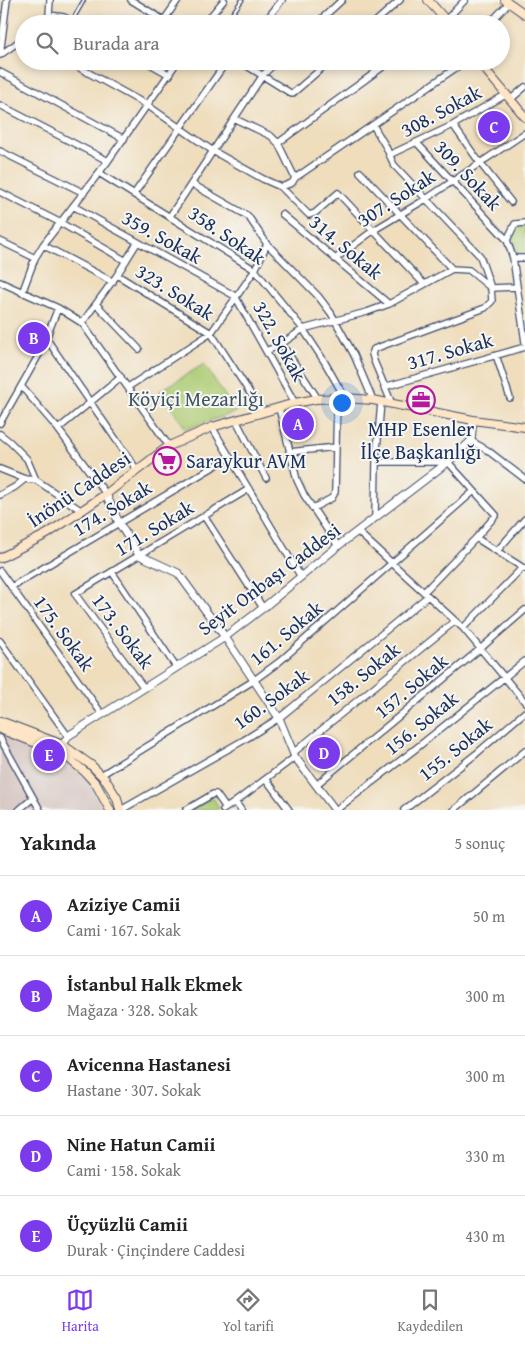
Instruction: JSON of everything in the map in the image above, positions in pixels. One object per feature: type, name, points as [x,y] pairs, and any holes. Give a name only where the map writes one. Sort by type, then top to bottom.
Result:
[{"type":"main road","points":[[428,0],[440,15]]},
{"type":"main road","points":[[507,2],[525,14]]},
{"type":"main road","points":[[486,70],[525,117]]},
{"type":"main road","name":"İnönü Caddesi","points":[[0,558],[47,534],[82,511],[169,446],[212,427],[295,403],[318,399],[373,400],[473,420],[525,427]]},
{"type":"main road","points":[[2,724],[63,745],[91,765],[101,775],[117,798],[120,810]]},
{"type":"main road","points":[[2,724],[62,753],[96,784],[110,810]]},
{"type":"street","points":[[0,55],[7,0]]},
{"type":"street","points":[[49,15],[50,0]]},
{"type":"street","points":[[170,15],[178,0]]},
{"type":"street","points":[[212,15],[224,0]]},
{"type":"street","points":[[270,15],[282,0]]},
{"type":"street","points":[[326,15],[342,0]]},
{"type":"street","points":[[383,15],[400,0]]},
{"type":"street","points":[[453,15],[465,0]]},
{"type":"street","points":[[135,1],[156,15]]},
{"type":"street","points":[[496,15],[507,2]]},
{"type":"street","points":[[0,55],[15,44]]},
{"type":"street","points":[[83,70],[147,105],[213,150],[263,179],[281,186],[309,215],[315,213],[338,193],[424,284]]},
{"type":"street","points":[[161,70],[170,75]]},
{"type":"street","points":[[22,293],[35,258],[43,245],[124,140],[173,70]]},
{"type":"street","points":[[134,194],[222,70]]},
{"type":"street","points":[[254,70],[292,94],[320,70]]},
{"type":"street","points":[[170,216],[268,70]]},
{"type":"street","points":[[278,143],[379,70]]},
{"type":"street","points":[[281,186],[292,183],[295,178],[453,70]]},
{"type":"street","points":[[0,72],[124,140]]},
{"type":"street","name":"308. Sokak","points":[[389,155],[453,125],[525,87]]},
{"type":"street","points":[[0,105],[108,161]]},
{"type":"street","points":[[235,119],[271,136],[278,143],[295,178]]},
{"type":"street","points":[[373,125],[394,165],[480,256],[491,288],[492,301],[484,308],[374,349],[372,354],[392,404]]},
{"type":"street","points":[[453,125],[510,202]]},
{"type":"street","name":"307. Sokak","points":[[335,259],[374,230],[426,199],[525,133]]},
{"type":"street","name":"309. Sokak","points":[[417,143],[451,182],[507,240],[517,286],[525,342]]},
{"type":"street","points":[[0,152],[84,193]]},
{"type":"street","points":[[360,172],[452,269]]},
{"type":"street","name":"358. Sokak","points":[[99,173],[255,270],[303,329],[324,360],[341,399]]},
{"type":"street","points":[[192,184],[248,216],[267,244],[318,296],[354,355],[373,400]]},
{"type":"street","points":[[0,192],[59,222],[126,261]]},
{"type":"street","name":"359. Sokak","points":[[73,206],[235,296]]},
{"type":"street","name":"314. Sokak","points":[[282,214],[389,304]]},
{"type":"street","points":[[507,240],[515,224],[525,223]]},
{"type":"street","points":[[0,241],[35,258]]},
{"type":"street","points":[[82,323],[118,275],[138,243]]},
{"type":"street","points":[[128,387],[211,333],[235,296],[255,270],[267,244]]},
{"type":"street","points":[[43,245],[113,282]]},
{"type":"street","points":[[512,258],[525,258]]},
{"type":"street","points":[[266,351],[282,344],[303,329],[367,312],[389,304],[452,269],[470,270],[491,288],[517,286]]},
{"type":"street","name":"323. Sokak","points":[[118,275],[211,333],[263,413]]},
{"type":"street","points":[[0,282],[58,308],[82,323],[169,446]]},
{"type":"street","name":"322. Sokak","points":[[235,296],[295,403]]},
{"type":"street","points":[[96,304],[139,350]]},
{"type":"street","points":[[0,423],[41,351],[58,308]]},
{"type":"street","points":[[46,338],[137,470]]},
{"type":"street","points":[[282,344],[318,399]]},
{"type":"street","name":"317. Sokak","points":[[384,387],[525,348]]},
{"type":"street","points":[[496,355],[510,398]]},
{"type":"street","points":[[58,429],[121,377]]},
{"type":"street","points":[[22,386],[58,429],[106,494],[119,523],[139,555],[178,573],[225,636],[279,718],[294,755],[335,810]]},
{"type":"street","points":[[313,508],[332,498],[335,492],[336,447],[341,399]]},
{"type":"street","points":[[375,518],[376,462],[381,402]]},
{"type":"street","points":[[279,408],[297,480],[304,495],[338,546]]},
{"type":"street","points":[[236,420],[266,478]]},
{"type":"street","points":[[473,420],[471,441],[487,450],[525,479]]},
{"type":"street","points":[[212,427],[301,577]]},
{"type":"street","points":[[0,434],[27,459],[36,480]]},
{"type":"street","name":"Seyit Onbaşı Caddesi","points":[[63,745],[68,736],[225,636],[263,608],[338,546],[448,462],[471,441]]},
{"type":"street","points":[[289,452],[336,447]]},
{"type":"street","name":"174. Sokak","points":[[11,586],[230,457]]},
{"type":"street","points":[[376,462],[448,462],[474,491]]},
{"type":"street","points":[[0,469],[25,479],[36,480],[82,511]]},
{"type":"street","points":[[0,495],[25,479]]},
{"type":"street","name":"171. Sokak","points":[[75,594],[250,489]]},
{"type":"street","name":"160. Sokak","points":[[120,810],[236,745],[279,718],[426,594],[496,514],[474,491]]},
{"type":"street","name":"161. Sokak","points":[[101,775],[253,681],[279,662],[474,491]]},
{"type":"street","points":[[204,516],[263,608]]},
{"type":"street","points":[[497,551],[525,519]]},
{"type":"street","points":[[358,532],[463,628],[525,702]]},
{"type":"street","points":[[463,628],[523,568],[476,538]]},
{"type":"street","name":"175. Sokak","points":[[0,571],[102,714]]},
{"type":"street","points":[[112,572],[176,668]]},
{"type":"street","name":"173. Sokak","points":[[75,594],[144,688]]},
{"type":"street","name":"157. Sokak","points":[[316,785],[525,610]]},
{"type":"street","name":"158. Sokak","points":[[225,809],[266,779],[455,621]]},
{"type":"street","points":[[0,641],[68,736]]},
{"type":"street","name":"156. Sokak","points":[[335,810],[414,750],[525,661]]},
{"type":"street","name":"155. Sokak","points":[[404,810],[476,754],[525,712]]},
{"type":"street","points":[[0,715],[2,724]]},
{"type":"street","points":[[0,738],[40,810]]},
{"type":"street","points":[[454,810],[525,751]]},
{"type":"street","points":[[266,779],[289,810]]},
{"type":"street","points":[[186,810],[213,794],[216,794],[225,809]]},
{"type":"street","points":[[19,810],[33,798]]},
{"type":"street","points":[[235,802],[241,810]]},
{"type":"lane","points":[[78,15],[84,0]]},
{"type":"lane","points":[[231,15],[242,0]]},
{"type":"shaded area","points":[[0,734],[61,757],[96,788],[103,810],[0,810]]},
{"type":"green space","points":[[519,225],[525,225],[525,253],[516,254],[512,235]]},
{"type":"green space","name":"Köyiçi Mezarlığı","points":[[204,364],[236,412],[186,429],[160,391]]},
{"type":"green space","points":[[211,798],[214,799],[219,808],[217,810],[189,810]]},
{"type":"place","name":"Avicenna Hastanesi","points":[[494,127]]},
{"type":"place","name":"İstanbul Halk Ekmek","points":[[34,338]]},
{"type":"place","name":"MHP Esenler İlçe Başkanlığı","points":[[421,400]]},
{"type":"place","name":"Aziziye Camii","points":[[298,424]]},
{"type":"place","name":"Saraykur AVM","points":[[167,461]]},
{"type":"place","name":"Nine Hatun Camii","points":[[324,753]]},
{"type":"place","name":"Üçyüzlü Camii","points":[[49,755]]}]
